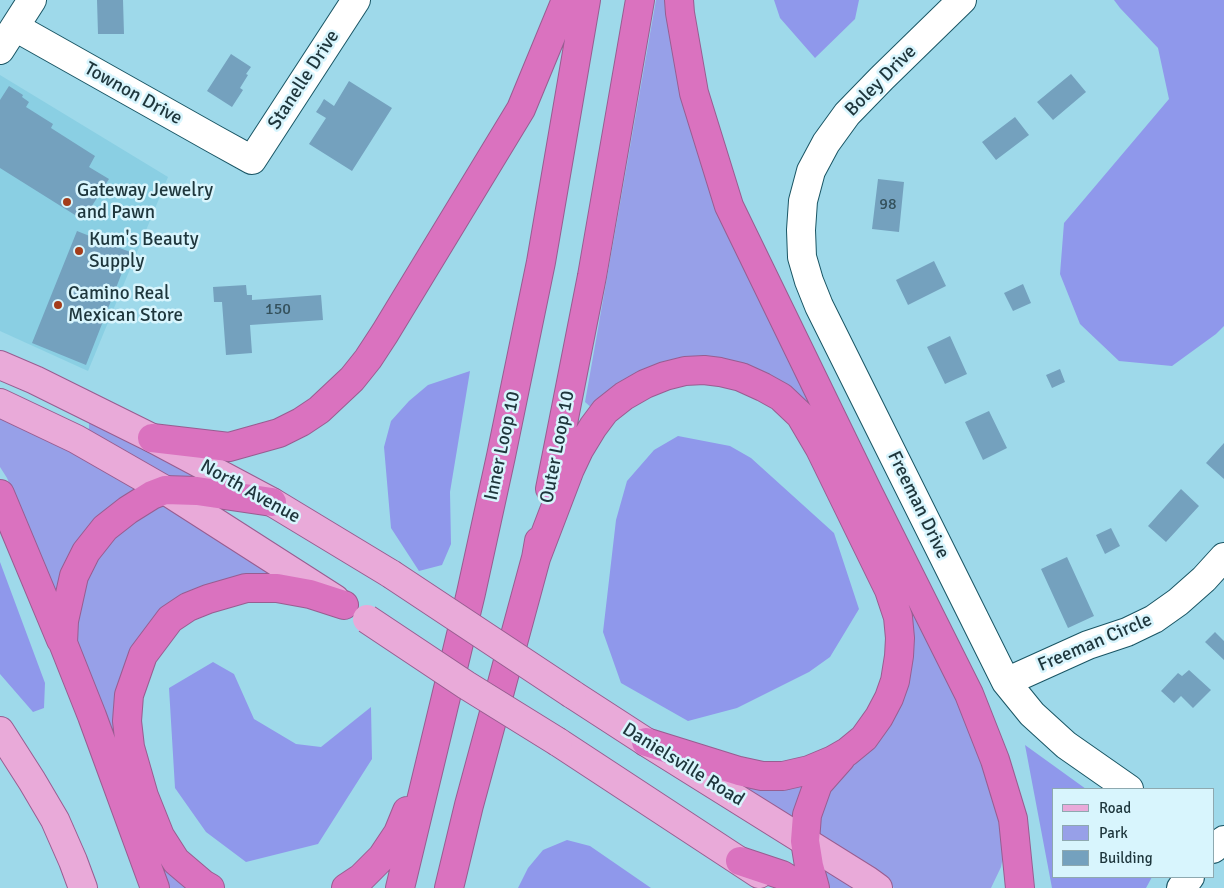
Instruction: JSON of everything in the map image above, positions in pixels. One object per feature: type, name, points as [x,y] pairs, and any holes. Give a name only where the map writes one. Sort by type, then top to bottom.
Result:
[{"type":"highway","points":[[152,438],[229,447],[278,433],[301,422],[319,410],[352,379],[385,333],[521,109],[566,0]]},
{"type":"highway","name":"Inner Loop 10","points":[[400,888],[497,474],[537,282],[586,0]]},
{"type":"highway","name":"Outer Loop 10","points":[[448,888],[536,558],[592,276],[640,0]]},
{"type":"highway","points":[[679,0],[694,93],[729,206],[872,501],[969,694],[995,760],[1014,819],[1020,888]]},
{"type":"highway","points":[[536,558],[579,450],[593,427],[605,411],[624,396],[644,384],[685,371],[704,370],[720,372],[741,377],[763,387],[781,397],[800,415],[820,449],[889,590],[898,617],[900,638],[895,681],[889,698],[879,717],[864,738],[847,752],[818,784],[807,815],[805,841],[815,888]]},
{"type":"highway","points":[[63,643],[64,621],[74,576],[86,552],[105,528],[128,510],[152,495],[165,490],[197,491],[272,502]]},
{"type":"highway","points":[[0,494],[92,716],[155,888]]},
{"type":"highway","points":[[210,888],[202,884],[176,861],[160,836],[144,796],[130,747],[127,721],[130,695],[144,655],[170,619],[188,607],[246,588],[277,588],[310,594],[344,605]]},
{"type":"highway","points":[[346,888],[360,878],[382,857],[398,833],[437,735]]},
{"type":"highway","points":[[646,742],[739,771],[762,776],[783,776],[809,770],[847,752]]},
{"type":"highway","points":[[999,888],[1005,878],[1014,819]]},
{"type":"highway","points":[[740,861],[782,875],[803,888]]},
{"type":"main road","name":"North Avenue","points":[[0,365],[35,380],[152,438],[272,502],[391,574],[489,639]]},
{"type":"main road","points":[[0,403],[76,439],[165,490],[367,619],[466,685],[558,742],[780,888]]},
{"type":"main road","name":"Danielsville Road","points":[[489,639],[646,742],[878,888]]},
{"type":"main road","points":[[0,730],[55,820],[83,888]]},
{"type":"street","points":[[0,50],[32,0]]},
{"type":"street","name":"Stanelle Drive","points":[[252,160],[356,0]]},
{"type":"street","name":"Boley Drive","points":[[811,171],[826,143],[847,114],[962,0]]},
{"type":"street","name":"Townon Drive","points":[[15,27],[252,160]]},
{"type":"street","name":"Freeman Drive","points":[[811,171],[803,201],[801,230],[802,257],[815,297],[1006,682],[1032,714],[1066,745],[1128,788]]},
{"type":"street","name":"Freeman Circle","points":[[1006,682],[1088,645],[1127,632],[1154,619],[1178,602],[1204,579],[1224,557]]},
{"type":"street","points":[[1214,848],[1224,840]]},
{"type":"street","points":[[1181,888],[1189,878]]},
{"type":"shaded area","points":[[774,0],[859,0],[855,19],[815,58],[780,18]]},
{"type":"shaded area","points":[[1114,0],[1224,0],[1224,326],[1172,366],[1119,361],[1080,324],[1060,274],[1064,223],[1169,99],[1158,48]]},
{"type":"shaded area","points":[[0,75],[168,177],[88,371],[0,331]]},
{"type":"shaded area","points":[[470,371],[450,492],[451,544],[442,565],[419,571],[391,528],[384,447],[391,421],[409,401],[428,385]]},
{"type":"shaded area","points":[[678,436],[730,446],[751,458],[834,533],[859,609],[830,657],[809,672],[737,708],[688,721],[621,683],[603,632],[616,520],[627,481],[654,450]]},
{"type":"shaded area","points":[[0,562],[45,683],[44,708],[33,712],[0,674]]},
{"type":"shaded area","points":[[213,662],[234,674],[254,719],[296,744],[321,747],[371,707],[372,759],[318,844],[246,862],[206,832],[175,788],[169,688]]},
{"type":"shaded area","points":[[1025,745],[1085,788],[1052,788],[1052,878],[1151,878],[1146,888],[1052,888]]},
{"type":"shaded area","points":[[567,840],[590,846],[651,888],[518,888],[528,868],[543,850]]},
{"type":"green space","points":[[656,0],[671,0],[679,60],[960,698],[998,799],[1004,852],[1001,867],[991,888],[894,888],[872,871],[814,834],[817,806],[907,664],[826,442],[727,365],[594,410],[585,402]]},
{"type":"green space","points":[[0,415],[147,490],[56,600],[25,518],[0,467]]},
{"type":"green space","points":[[89,423],[214,483],[173,482],[88,430]]},
{"type":"green space","points":[[161,501],[285,580],[240,579],[127,661],[158,848],[194,888],[162,888],[101,722],[71,624],[94,551]]},
{"type":"green space","points":[[716,773],[811,777],[797,824]]},
{"type":"green space","points":[[822,866],[858,888],[830,888],[824,878]]},
{"type":"building","points":[[97,0],[123,0],[124,34],[98,34]]},
{"type":"building","points":[[231,54],[251,67],[240,88],[243,90],[232,107],[207,91]]},
{"type":"building","points":[[1071,74],[1086,92],[1053,120],[1037,102]]},
{"type":"building","points":[[349,81],[392,108],[352,171],[309,144],[326,118],[316,112],[324,99],[334,106]]},
{"type":"building","points":[[9,86],[23,95],[22,97],[29,102],[26,107],[53,124],[51,128],[95,156],[89,167],[109,179],[83,220],[0,168],[0,100]]},
{"type":"building","points":[[1015,117],[1029,135],[996,160],[982,142]]},
{"type":"building","points":[[878,179],[904,182],[899,232],[872,229]]},
{"type":"building","points":[[77,231],[130,252],[86,365],[32,343]]},
{"type":"building","points":[[934,261],[946,286],[908,305],[896,280]]},
{"type":"building","points":[[1023,284],[1031,303],[1013,311],[1004,293]]},
{"type":"building","points":[[246,285],[247,295],[252,295],[252,300],[321,295],[323,320],[250,325],[252,353],[226,355],[222,302],[214,302],[213,287]]},
{"type":"building","points":[[950,336],[967,374],[945,384],[927,347]]},
{"type":"building","points":[[1060,369],[1065,382],[1052,388],[1046,375]]},
{"type":"building","points":[[989,411],[1007,448],[983,460],[965,422]]},
{"type":"building","points":[[1224,443],[1224,479],[1206,463]]},
{"type":"building","points":[[1181,489],[1199,506],[1166,542],[1148,526]]},
{"type":"building","points":[[1111,528],[1120,546],[1105,554],[1096,535]]},
{"type":"building","points":[[1067,557],[1094,616],[1068,628],[1041,569]]},
{"type":"building","points":[[1215,632],[1224,641],[1224,660],[1205,642]]},
{"type":"building","points":[[1189,670],[1211,690],[1193,708],[1181,696],[1174,703],[1161,691],[1178,673],[1182,676]]},
{"type":"place","name":"Gateway Jewelry and Pawn","points":[[67,202]]},
{"type":"place","name":"Kum's Beauty Supply","points":[[79,251]]},
{"type":"place","name":"Camino Real Mexican Store","points":[[58,305]]}]
